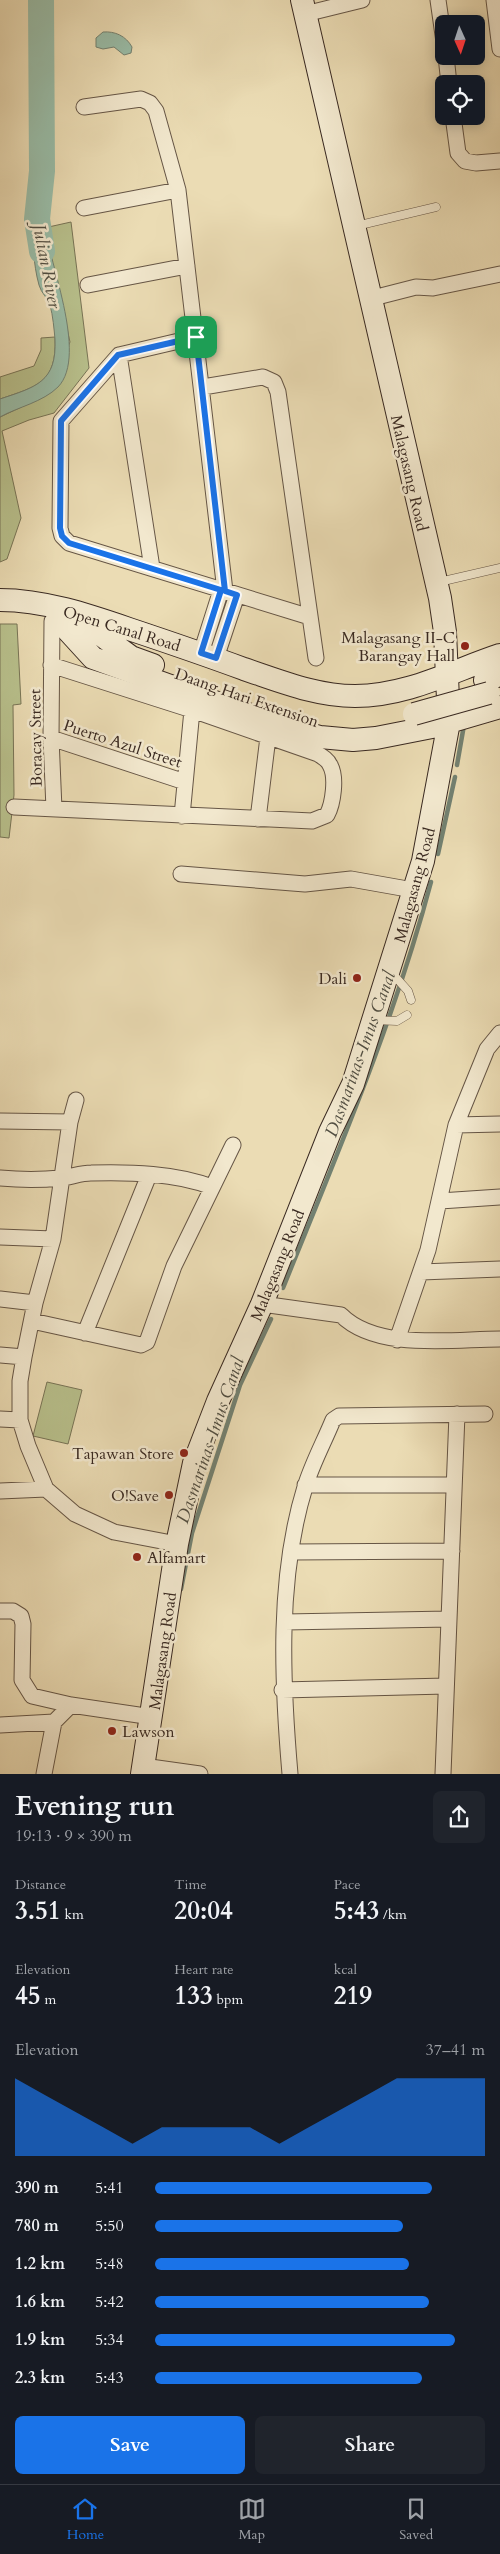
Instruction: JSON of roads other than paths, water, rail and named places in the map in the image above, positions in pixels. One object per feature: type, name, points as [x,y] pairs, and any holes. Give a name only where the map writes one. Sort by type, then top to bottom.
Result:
[{"type":"main road","name":"Malagasang Road","points":[[143,1770],[177,1544],[194,1463],[218,1401],[262,1304],[330,1132],[352,1084],[389,971],[430,827],[449,722],[445,632],[437,582],[370,299],[304,7]]},
{"type":"main road","name":"Open Canal Road","points":[[0,600],[40,604],[98,619],[299,688],[340,695],[389,692],[448,676],[500,655]]},
{"type":"main road","name":"Daang Hari Extension","points":[[0,615],[56,622],[101,635],[131,657],[322,723],[375,724],[412,708],[495,689]]},
{"type":"main road","name":"Daang Hari Extension","points":[[98,619],[135,645],[310,705],[338,710],[412,708]]},
{"type":"main road","name":"Open Canal Road","points":[[56,622],[92,658],[303,733],[334,739],[376,738],[449,722],[495,689]]},
{"type":"street","points":[[304,7],[362,0]]},
{"type":"street","points":[[438,0],[440,15]]},
{"type":"street","points":[[497,8],[500,48]]},
{"type":"street","points":[[84,107],[141,99],[150,103],[156,111],[178,190],[228,592],[208,656]]},
{"type":"street","points":[[454,125],[458,153],[465,161],[476,164],[500,161]]},
{"type":"street","points":[[84,208],[178,190]]},
{"type":"street","points":[[88,285],[187,266]]},
{"type":"street","points":[[370,299],[416,287],[433,288],[500,274]]},
{"type":"street","points":[[196,337],[118,355],[61,421],[60,528],[62,536],[69,543],[310,616]]},
{"type":"street","points":[[118,355],[152,568]]},
{"type":"street","points":[[203,387],[263,377],[274,382],[278,392],[316,658]]},
{"type":"street","name":"Boracay Street","points":[[54,809],[51,738],[51,665],[56,622]]},
{"type":"street","points":[[14,807],[182,816],[320,820],[326,816],[331,803],[332,775],[330,763],[318,754],[192,710],[51,665]]},
{"type":"street","points":[[182,816],[192,710]]},
{"type":"street","points":[[258,819],[268,737]]},
{"type":"street","name":"Puerto Azul Street","points":[[51,738],[185,782]]},
{"type":"street","points":[[181,874],[305,884],[351,879],[413,890]]},
{"type":"street","points":[[397,1340],[421,1272],[440,1201],[456,1125],[487,1049],[499,1036]]},
{"type":"street","points":[[76,1100],[70,1122],[53,1239],[35,1303],[24,1357],[20,1381],[20,1420],[28,1446],[46,1489],[75,1514],[114,1532],[177,1544]]},
{"type":"street","points":[[0,1121],[70,1122]]},
{"type":"street","points":[[456,1125],[500,1124]]},
{"type":"street","points":[[32,1322],[141,1345],[147,1342],[174,1266],[233,1145]]},
{"type":"street","points":[[0,1178],[25,1180],[63,1178],[90,1173],[149,1175],[189,1178],[212,1187]]},
{"type":"street","points":[[85,1333],[149,1175]]},
{"type":"street","points":[[440,1201],[500,1197]]},
{"type":"street","points":[[0,1237],[53,1239]]},
{"type":"street","points":[[421,1272],[500,1269]]},
{"type":"street","points":[[0,1299],[35,1303]]},
{"type":"street","points":[[262,1304],[341,1315],[349,1323],[366,1332],[397,1340],[500,1339]]},
{"type":"street","points":[[0,1355],[24,1357]]},
{"type":"street","points":[[443,1774],[457,1414]]},
{"type":"street","points":[[290,1774],[282,1690],[282,1656],[291,1552],[305,1485],[333,1420],[339,1416],[485,1414]]},
{"type":"street","points":[[0,1419],[20,1420]]},
{"type":"street","points":[[305,1485],[454,1485]]},
{"type":"street","points":[[0,1491],[46,1489]]},
{"type":"street","points":[[291,1552],[452,1551]]},
{"type":"street","points":[[0,1611],[13,1611],[21,1616],[23,1624],[22,1680],[32,1696],[71,1705],[152,1717]]},
{"type":"street","points":[[285,1622],[449,1619]]},
{"type":"street","points":[[282,1690],[446,1686]]},
{"type":"street","points":[[44,1774],[54,1722],[71,1705]]},
{"type":"street","points":[[0,1726],[54,1722]]},
{"type":"street","points":[[143,1770],[200,1774]]},
{"type":"lane","points":[[354,227],[436,207]]},
{"type":"lane","points":[[437,582],[500,568]]},
{"type":"lane","points":[[389,971],[408,991],[411,1000]]},
{"type":"lane","points":[[373,1020],[397,1021],[407,1014]]},
{"type":"water","points":[[103,32],[116,33],[123,37],[132,47],[131,53],[124,55],[114,47],[103,49],[96,47],[96,38]]},
{"type":"water","points":[[31,217],[43,217],[64,305],[69,353],[66,372],[58,387],[45,397],[0,417],[0,399],[24,391],[42,381],[48,374],[55,353],[51,309],[40,288],[35,269]]},
{"type":"waterway","name":"Julian River","points":[[41,0],[42,171],[37,219],[42,251]]},
{"type":"waterway","name":"Dasmarinas-Imus Canal","points":[[457,765],[464,725]]},
{"type":"waterway","name":"Dasmarinas-Imus Canal","points":[[438,854],[455,777]]},
{"type":"waterway","name":"Dasmarinas-Imus Canal","points":[[283,1288],[344,1138],[382,1037],[400,986],[431,882]]},
{"type":"waterway","name":"Dasmarinas-Imus Canal","points":[[181,1589],[192,1533],[240,1385],[271,1319]]},
{"type":"place","name":"Malagasang II-C Barangay Hall","points":[[465,646]]},
{"type":"place","name":"Dali","points":[[357,978]]},
{"type":"place","name":"Tapawan Store","points":[[184,1453]]},
{"type":"place","name":"O!Save","points":[[169,1495]]},
{"type":"place","name":"Alfamart","points":[[137,1557]]},
{"type":"place","name":"Lawson","points":[[112,1731]]}]
